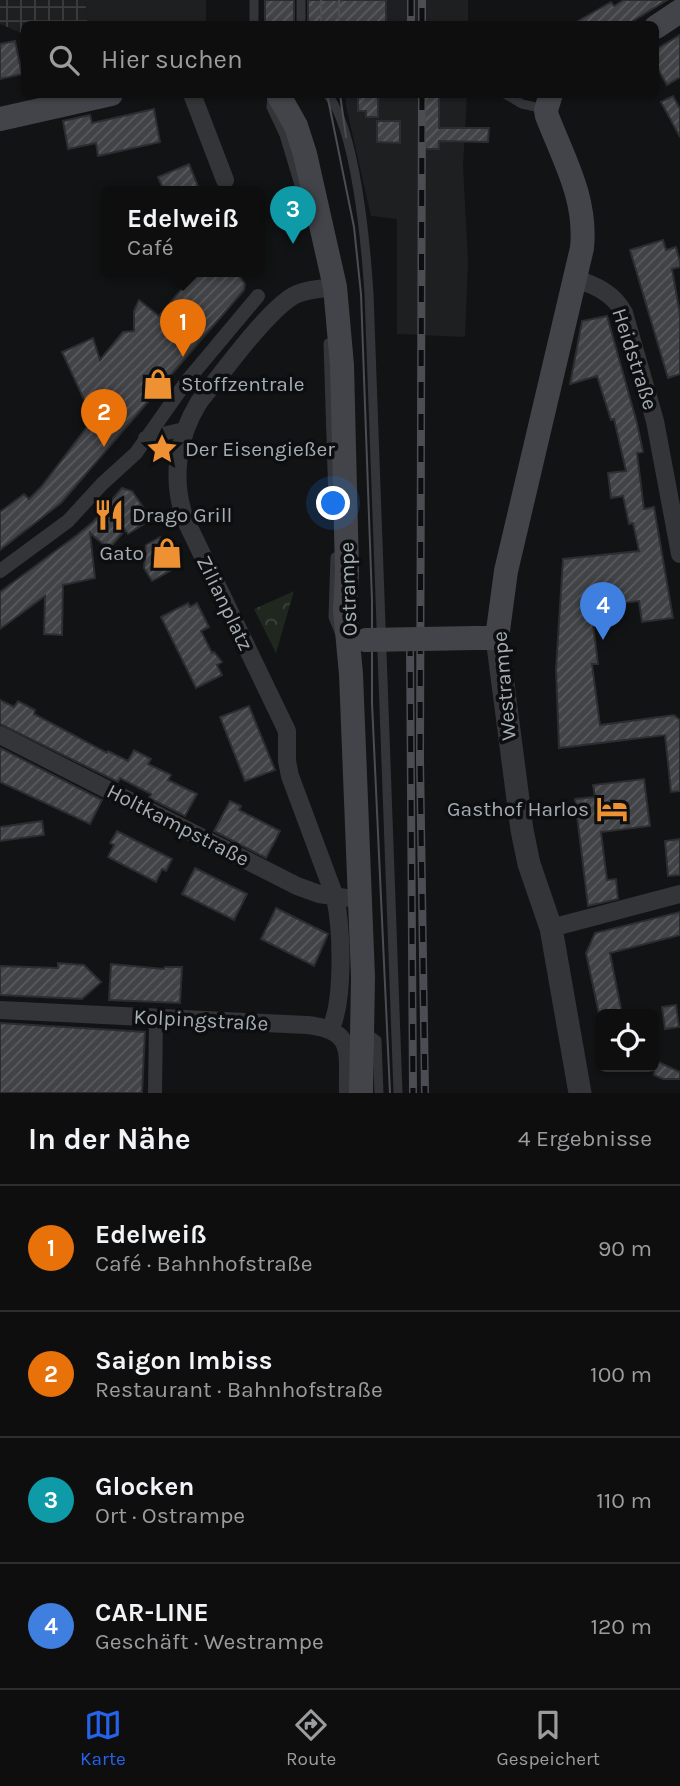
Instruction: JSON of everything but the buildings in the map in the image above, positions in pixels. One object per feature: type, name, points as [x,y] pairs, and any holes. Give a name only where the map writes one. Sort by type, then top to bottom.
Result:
[{"type":"main road","points":[[659,25],[680,11]]},
{"type":"main road","points":[[0,119],[93,98]]},
{"type":"main road","name":"Ostrampe","points":[[278,98],[296,127],[305,154],[326,289],[342,365],[347,571],[345,610],[357,640],[348,898],[363,977],[361,1093]]},
{"type":"main road","points":[[549,102],[580,203],[582,240],[575,279]]},
{"type":"main road","name":"Westrampe","points":[[487,638],[506,571],[575,279]]},
{"type":"main road","points":[[357,640],[487,638]]},
{"type":"street","points":[[194,98],[225,180]]},
{"type":"street","name":"Heidstraße","points":[[575,279],[590,283],[617,299],[624,313],[654,421],[677,519],[680,554]]},
{"type":"street","name":"Zilianplatz","points":[[326,289],[298,294],[283,304],[199,402],[184,429],[177,466],[185,519],[287,731],[290,776],[348,898]]},
{"type":"street","points":[[0,571],[68,521],[102,484],[136,453],[186,383],[258,296]]},
{"type":"street","points":[[145,438],[184,429]]},
{"type":"street","name":"Westrampe","points":[[487,638],[529,864],[551,928],[580,1093]]},
{"type":"street","name":"Holtkampstraße","points":[[0,735],[298,886],[348,898]]},
{"type":"street","points":[[551,928],[680,894]]},
{"type":"street","name":"Ostrampe","points":[[331,1028],[335,1018],[339,984],[339,917],[348,898]]},
{"type":"street","name":"Kolpingstraße","points":[[0,1010],[331,1028]]},
{"type":"street","points":[[155,1093],[156,1018]]},
{"type":"street","points":[[331,1028],[347,1046],[348,1093]]},
{"type":"lane","points":[[254,0],[254,21]]},
{"type":"lane","points":[[301,0],[301,21]]},
{"type":"lane","points":[[274,98],[271,107],[284,135],[304,204]]},
{"type":"lane","points":[[330,98],[337,106],[346,138],[364,226],[369,294],[398,1093]]},
{"type":"lane","points":[[512,98],[522,104],[549,102]]},
{"type":"lane","points":[[327,329],[334,516]]},
{"type":"lane","points":[[334,540],[333,617],[340,633],[357,640]]},
{"type":"lane","points":[[361,1029],[377,1040],[379,1093]]},
{"type":"shaded area","points":[[0,0],[85,0],[88,21],[21,21],[21,33],[0,24]]},
{"type":"shaded area","points":[[85,0],[206,0],[206,21],[88,21]]},
{"type":"shaded area","points":[[345,0],[468,0],[468,21],[345,21]]},
{"type":"shaded area","points":[[346,98],[467,98],[463,165],[468,262],[465,337],[397,334],[397,219],[371,216]]},
{"type":"green space","points":[[294,591],[276,653],[254,609]]},
{"type":"tram line","points":[[321,0],[321,21]]},
{"type":"tram line","points":[[339,0],[339,21]]},
{"type":"tram line","points":[[328,98],[354,227],[361,294],[372,600],[372,703],[390,1093]]},
{"type":"tram line","points":[[341,98],[346,137]]},
{"type":"railway","points":[[411,0],[411,21]]},
{"type":"railway","points":[[422,0],[422,21]]},
{"type":"railway","points":[[422,98],[420,759],[425,1093]]},
{"type":"railway","points":[[410,640],[413,1093]]},
{"type":"place","name":"Glocken","points":[[293,244]]},
{"type":"place","name":"Edelweiß","points":[[183,357]]},
{"type":"place","name":"Stoffzentrale","points":[[158,384]]},
{"type":"place","name":"Saigon Imbiss","points":[[104,447]]},
{"type":"place","name":"Der Eisengießer","points":[[162,449]]},
{"type":"place","name":"Drago Grill","points":[[109,515]]},
{"type":"place","name":"Gato","points":[[167,553]]},
{"type":"place","name":"CAR-LINE","points":[[603,640]]},
{"type":"place","name":"Gasthof Harlos","points":[[612,809]]}]
